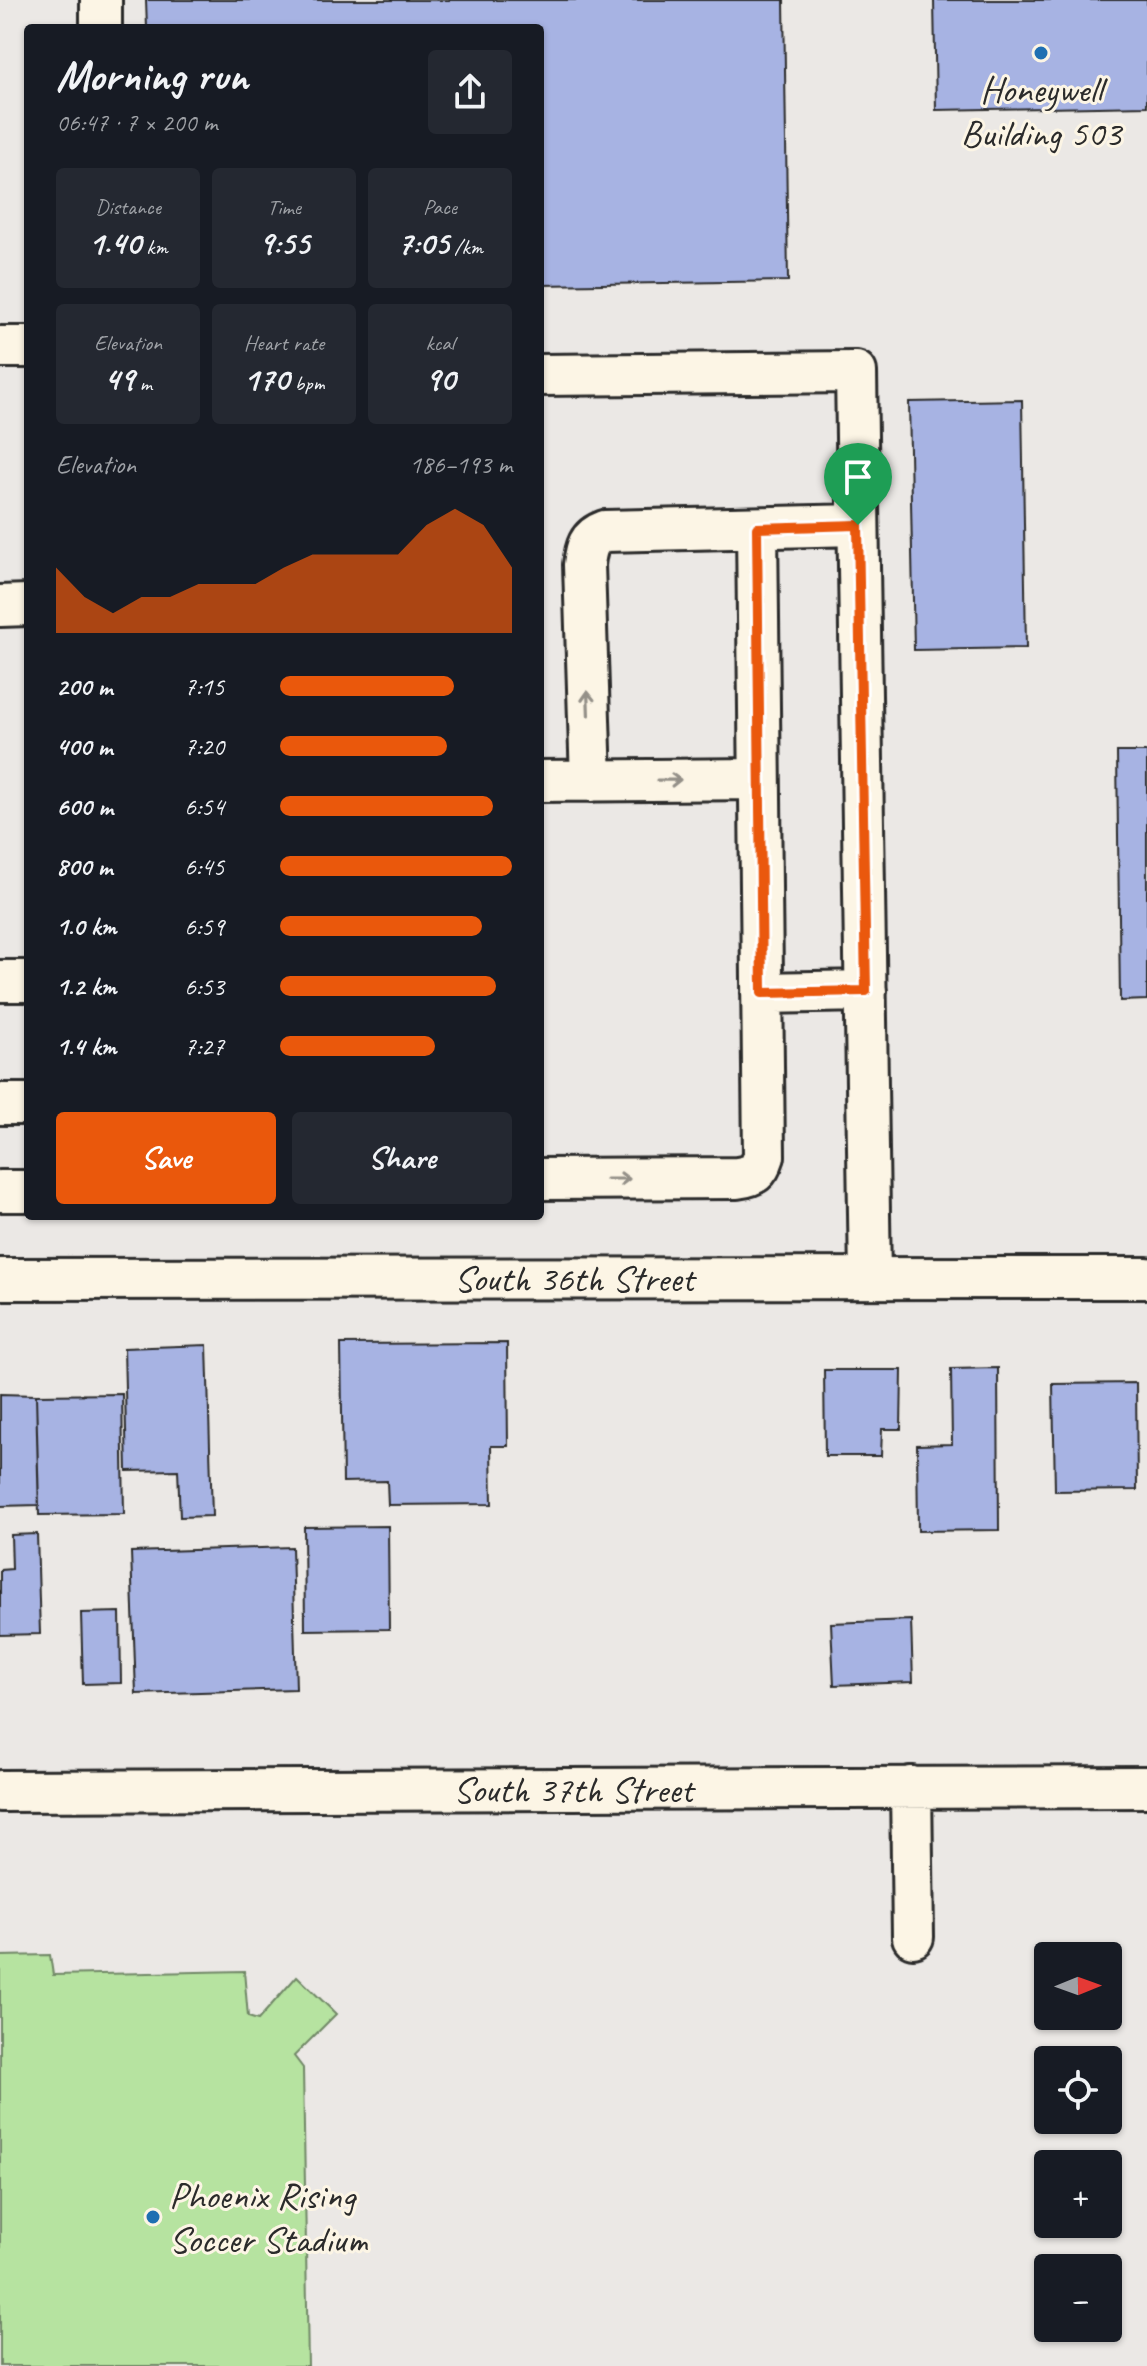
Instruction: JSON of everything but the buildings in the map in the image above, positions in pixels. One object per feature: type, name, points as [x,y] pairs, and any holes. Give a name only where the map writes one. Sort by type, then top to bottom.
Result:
[{"type":"street","points":[[101,0],[101,24]]},
{"type":"street","points":[[0,347],[24,347]]},
{"type":"street","points":[[544,375],[856,372],[870,1278]]},
{"type":"street","points":[[591,781],[585,553],[588,542],[595,534],[605,531],[858,525]]},
{"type":"street","points":[[544,1179],[737,1178],[753,1174],[761,1166],[764,1156],[757,528]]},
{"type":"street","points":[[0,606],[24,605]]},
{"type":"street","points":[[544,781],[759,779]]},
{"type":"street","points":[[0,981],[24,981]]},
{"type":"street","points":[[762,993],[866,991]]},
{"type":"street","points":[[0,1104],[24,1104]]},
{"type":"street","points":[[0,1191],[24,1191]]},
{"type":"street","name":"South 36th Street","points":[[0,1279],[1147,1278]]},
{"type":"street","points":[[911,1787],[913,1937]]},
{"type":"street","name":"South 37th Street","points":[[0,1791],[1147,1787]]},
{"type":"green space","name":"Phoenix Rising Soccer Stadium","points":[[50,1955],[53,1975],[244,1971],[248,2017],[258,2020],[297,1976],[336,2014],[294,2056],[303,2068],[308,2366],[0,2366],[0,1956]]},
{"type":"place","name":"Honeywell Building 503","points":[[1041,53]]},
{"type":"place","name":"Phoenix Rising Soccer Stadium","points":[[153,2217]]},
{"type":"route","points":[[858,525],[866,991],[762,993],[757,528],[858,525]]}]
